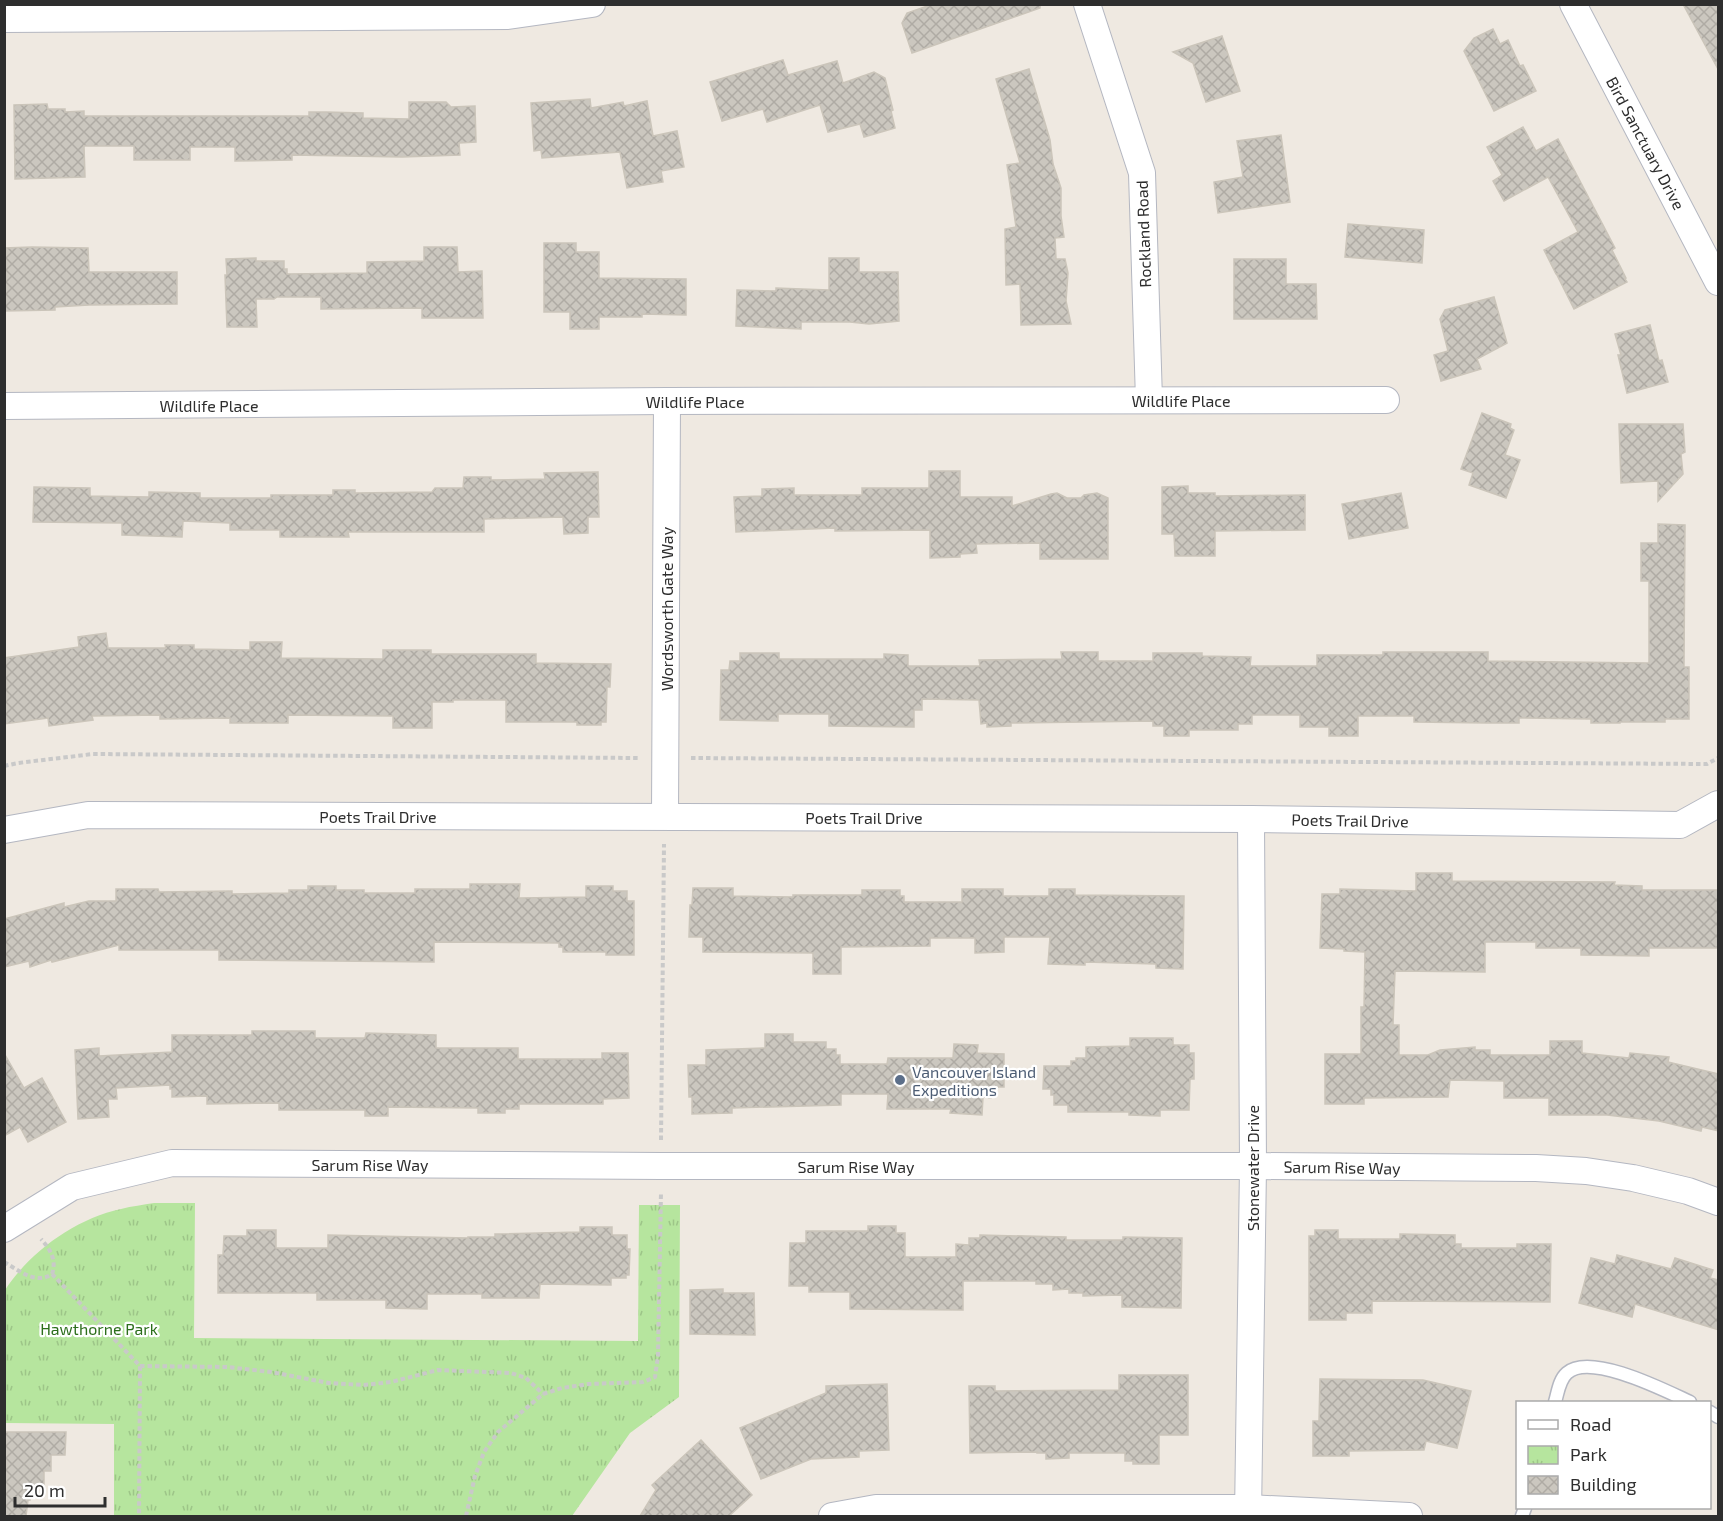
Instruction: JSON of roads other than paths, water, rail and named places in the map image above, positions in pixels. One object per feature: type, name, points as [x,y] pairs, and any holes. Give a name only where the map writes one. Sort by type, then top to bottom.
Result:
[{"type":"street","points":[[4,20],[508,16],[592,4]]},
{"type":"street","name":"Rockland Road","points":[[1087,4],[1142,173],[1149,400]]},
{"type":"street","name":"Bird Sanctuary Drive","points":[[1573,4],[1719,282]]},
{"type":"street","name":"Wildlife Place","points":[[4,406],[667,401],[1386,400]]},
{"type":"street","name":"Wordsworth Gate Way","points":[[665,816],[667,401]]},
{"type":"street","name":"Poets Trail Drive","points":[[4,830],[88,815],[1251,819],[1680,825],[1719,804]]},
{"type":"street","name":"Stonewater Drive","points":[[1248,1512],[1253,1166],[1251,819]]},
{"type":"street","name":"Sarum Rise Way","points":[[14,1223],[72,1187],[172,1163],[1536,1168],[1586,1171],[1633,1178],[1688,1191],[1719,1202]]},
{"type":"street","points":[[832,1516],[876,1508],[1410,1516]]},
{"type":"lane","points":[[1555,1401],[1561,1381],[1568,1372],[1580,1367],[1592,1366],[1655,1386],[1688,1401]]},
{"type":"place","name":"Vancouver Island Expeditions","points":[[900,1080]]},
{"type":"park label","name":"Hawthorne Park","points":[[99,1328]]}]
